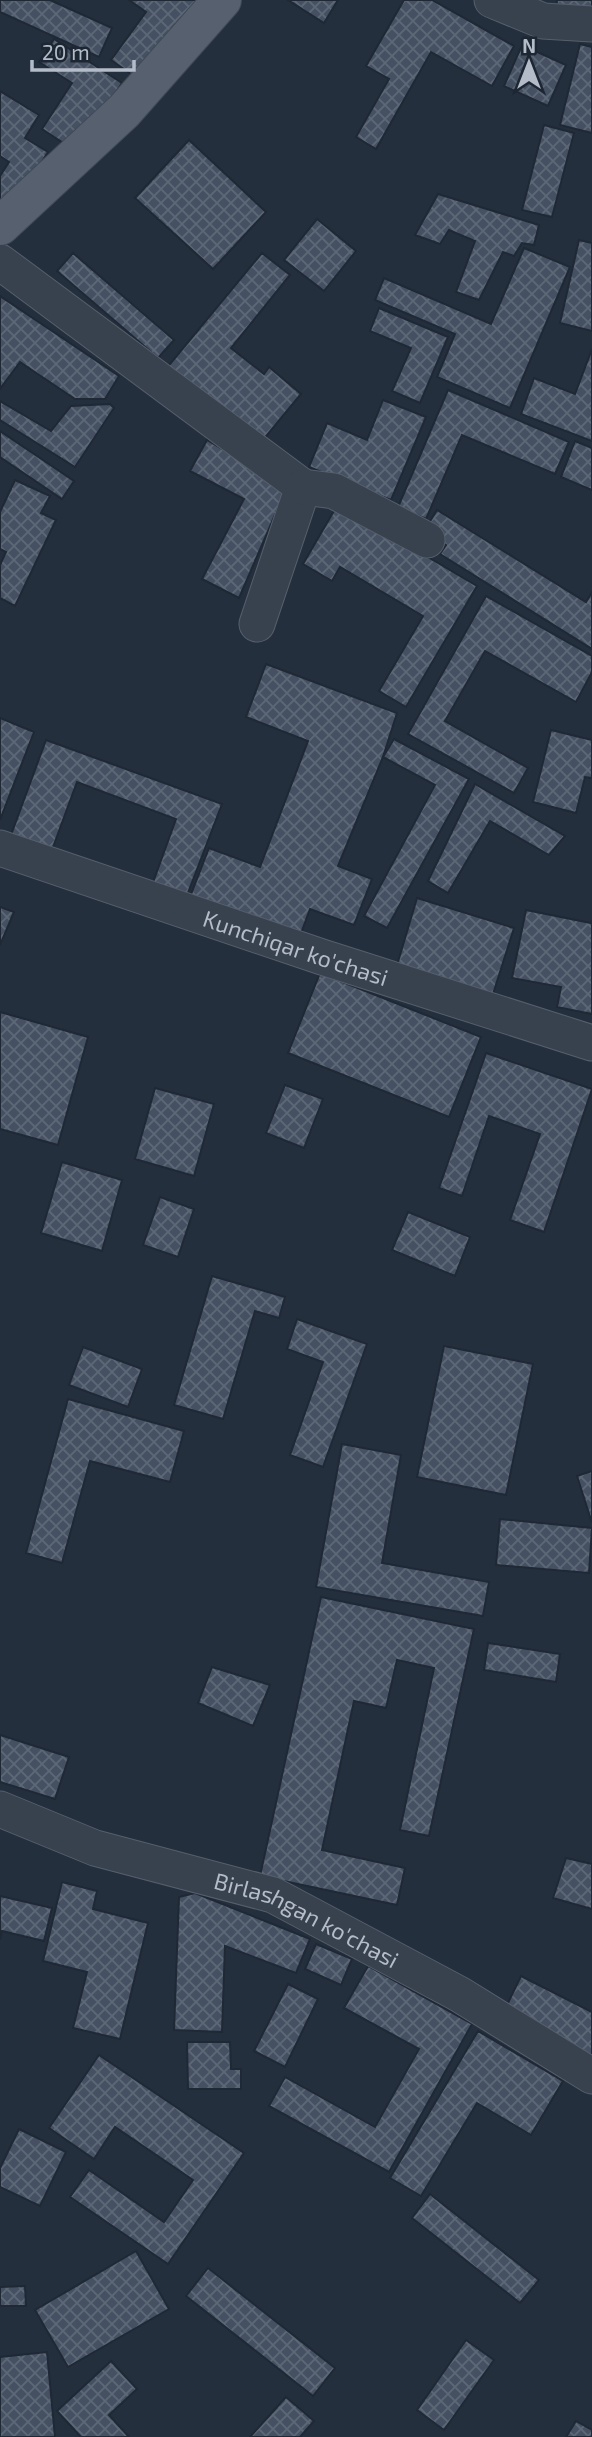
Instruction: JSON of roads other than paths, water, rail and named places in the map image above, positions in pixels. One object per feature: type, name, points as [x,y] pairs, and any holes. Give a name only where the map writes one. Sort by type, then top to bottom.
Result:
[{"type":"main road","points":[[0,226],[124,111],[222,0]]},
{"type":"street","points":[[492,0],[543,21],[592,24]]},
{"type":"street","points":[[0,261],[303,487],[334,491],[427,540]]},
{"type":"street","points":[[257,624],[303,487]]},
{"type":"street","name":"Kunchiqar ko'chasi","points":[[0,848],[322,957],[592,1043]]},
{"type":"street","name":"Birlashgan ko'chasi","points":[[0,1809],[94,1848],[273,1895],[458,1994],[592,2076]]}]
